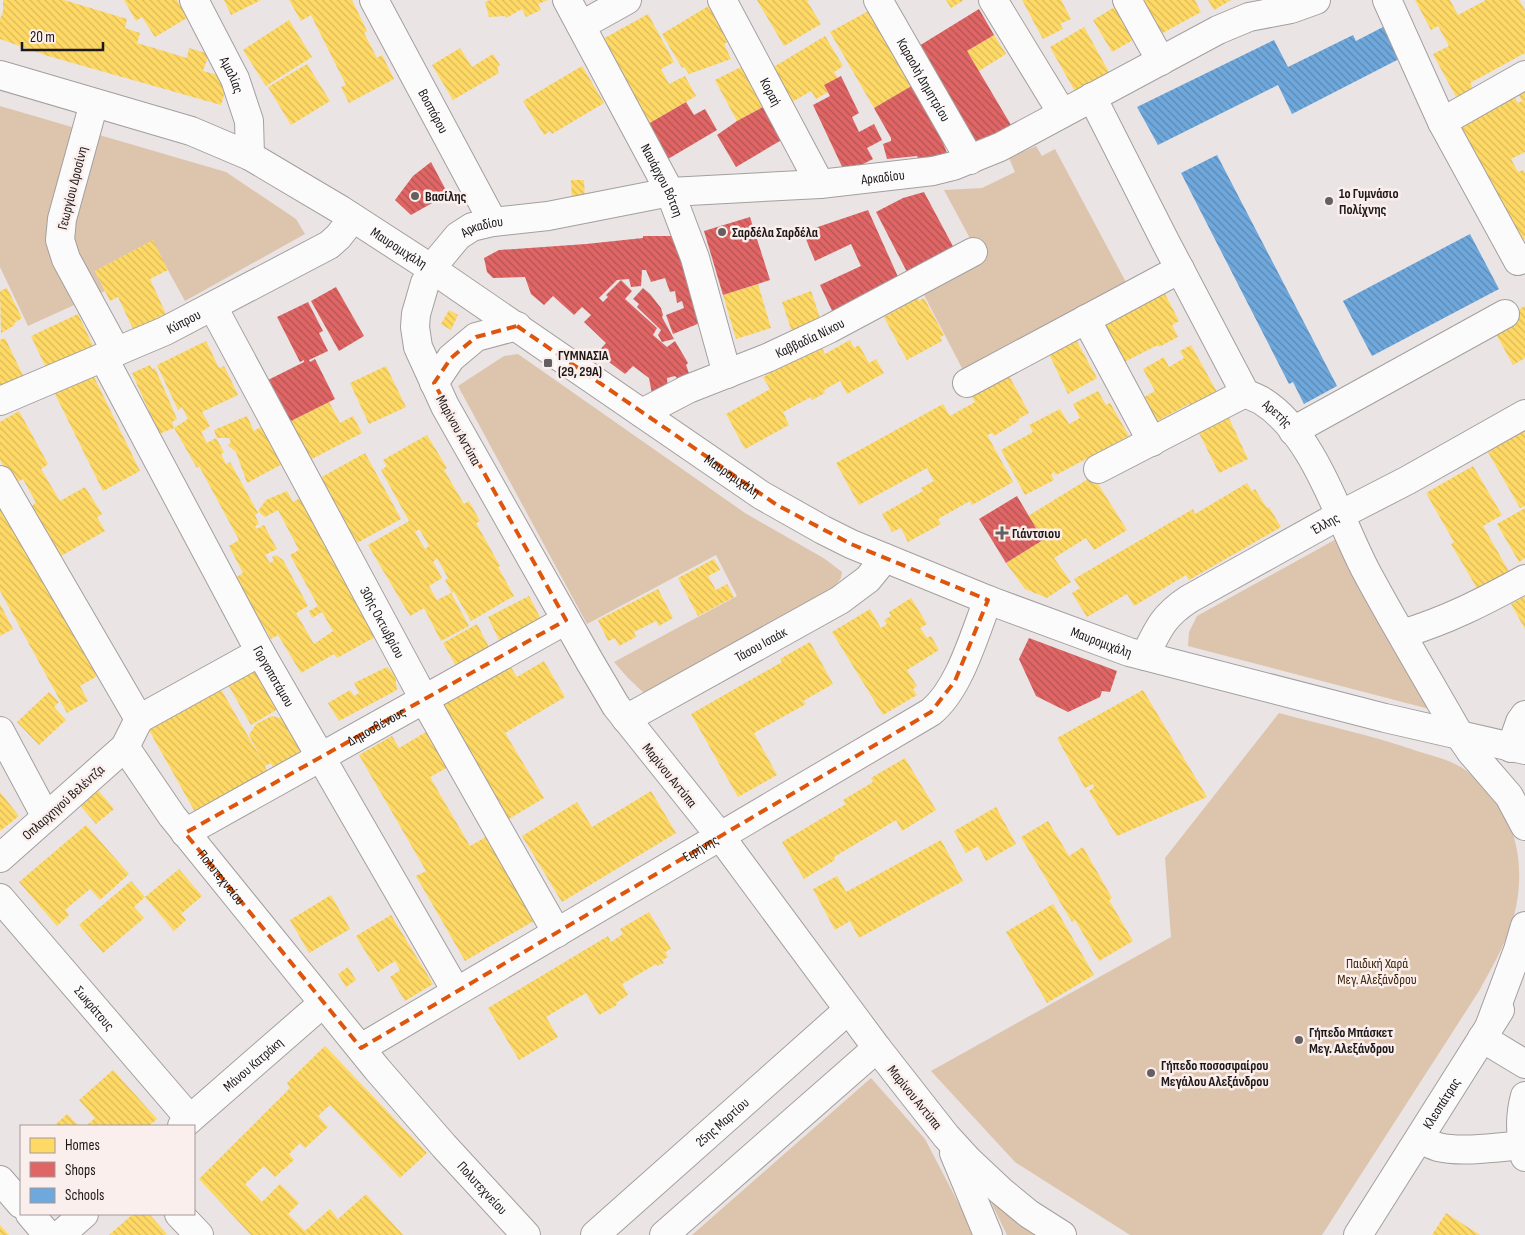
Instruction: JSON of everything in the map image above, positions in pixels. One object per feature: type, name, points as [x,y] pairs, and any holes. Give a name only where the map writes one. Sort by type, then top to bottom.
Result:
[{"type":"street","name":"Αμαλίας","points":[[194,0],[235,78],[249,121],[250,156]]},
{"type":"street","name":"Βοσπόρου","points":[[374,0],[493,222]]},
{"type":"street","name":"Ναυάρχου Βότση","points":[[567,0],[605,13],[695,258],[727,374]]},
{"type":"street","name":"Κοραή","points":[[722,0],[820,184]]},
{"type":"street","name":"Καραολή Δημητρίου","points":[[878,0],[970,160]]},
{"type":"street","points":[[993,0],[1062,113]]},
{"type":"street","points":[[1127,0],[1160,61]]},
{"type":"street","name":"Αρκαδίου","points":[[432,269],[444,252],[462,233],[472,227],[493,222],[548,216],[670,192],[820,184],[933,171],[970,160],[1000,147],[1218,30],[1242,20],[1259,7],[1291,9],[1316,0]]},
{"type":"street","points":[[1387,0],[1442,122],[1522,260]]},
{"type":"street","points":[[1442,122],[1525,74]]},
{"type":"street","name":"Μαυρομιχάλη","points":[[0,75],[191,132],[250,156],[353,218],[432,269],[777,505],[830,534],[988,600],[1105,644],[1145,656],[1518,749]]},
{"type":"street","name":"Αρετής","points":[[1092,98],[1245,393],[1272,408],[1293,431],[1323,477],[1365,570],[1460,736],[1471,752],[1505,791],[1525,826]]},
{"type":"street","name":"Γεωργίου Δροσίνη","points":[[94,104],[62,219],[60,240],[66,259],[109,354]]},
{"type":"street","name":"Κύπρου","points":[[0,401],[165,331],[213,307],[329,245],[353,218]]},
{"type":"street","name":"Καββαδία Νίκου","points":[[642,413],[670,397],[707,380],[767,358],[829,329],[973,252]]},
{"type":"street","name":"Μαρίνου Αντύπα","points":[[432,269],[416,314],[415,327],[418,346],[434,383],[603,686],[626,719],[720,836],[848,1010],[946,1136],[988,1180],[1038,1220],[1062,1235]]},
{"type":"street","points":[[967,383],[1180,269]]},
{"type":"street","name":"30ής Οκτωβρίου","points":[[213,307],[424,699],[557,933]]},
{"type":"street","points":[[1293,431],[1505,314]]},
{"type":"street","points":[[1086,319],[1152,442]]},
{"type":"street","points":[[434,383],[451,358],[476,337],[517,326]]},
{"type":"street","name":"Γοργοποτάμου","points":[[109,354],[260,652],[456,991]]},
{"type":"street","points":[[1098,469],[1245,393]]},
{"type":"street","name":"Έλλης","points":[[1145,656],[1164,620],[1178,606],[1525,414]]},
{"type":"street","points":[[0,480],[139,719]]},
{"type":"street","name":"Τάσου Ισαάκ","points":[[626,719],[840,600],[868,579],[885,558]]},
{"type":"street","points":[[1402,634],[1459,614],[1525,579]]},
{"type":"street","name":"Ειρήνης","points":[[361,1048],[936,707],[948,694],[955,681],[988,600]]},
{"type":"street","name":"Δημοσθένους","points":[[186,833],[566,620]]},
{"type":"street","points":[[125,747],[139,719],[260,652]]},
{"type":"street","points":[[1518,749],[1520,722],[1525,715]]},
{"type":"street","points":[[0,731],[46,817]]},
{"type":"street","name":"Οπλαρχηγού Βελέντζα","points":[[0,858],[125,747]]},
{"type":"street","name":"Πολυτεχνείου","points":[[125,747],[172,816],[323,1003],[415,1114],[526,1235]]},
{"type":"street","name":"Σωκράτους","points":[[0,898],[186,1122]]},
{"type":"street","points":[[1525,926],[1518,950],[1485,1034],[1525,1064]]},
{"type":"street","name":"Κλεοπάτρας","points":[[1358,1235],[1525,970]]},
{"type":"street","name":"Μάνου Κατράκη","points":[[186,1122],[323,1003]]},
{"type":"street","name":"25ης Μαρτίου","points":[[595,1235],[848,1010]]},
{"type":"street","points":[[664,1235],[877,1048]]},
{"type":"street","points":[[1420,1139],[1438,1147],[1524,1149],[1520,1117],[1525,1096]]},
{"type":"street","points":[[946,1136],[988,1235]]},
{"type":"street","points":[[0,1180],[20,1203]]},
{"type":"street","points":[[31,1215],[48,1235]]},
{"type":"street","points":[[60,1235],[83,1215]]},
{"type":"street","points":[[181,1215],[199,1235]]},
{"type":"highlighted area","points":[[517,326],[777,505],[851,544],[988,600],[955,681],[931,712],[361,1048],[185,833],[566,620],[434,383],[451,358],[476,337]]},
{"type":"green space","points":[[0,106],[226,172],[296,219],[305,234],[185,301],[152,241],[95,271],[105,291],[28,326],[0,267]]},
{"type":"green space","points":[[1036,146],[1042,156],[1055,149],[1128,286],[965,374],[922,291],[980,257],[944,190],[982,188],[1015,172],[1009,158]]},
{"type":"green space","points":[[518,354],[745,513],[825,559],[842,572],[841,578],[830,594],[646,695],[614,662],[737,596],[716,555],[587,624],[458,386],[504,356]]},
{"type":"green space","points":[[1340,537],[1433,710],[1188,646],[1189,632],[1197,616]]},
{"type":"green space","name":"Παιδική Χαρά Μεγ. Αλεξάνδρου","points":[[1279,713],[1441,758],[1457,765],[1471,775],[1501,808],[1509,823],[1514,839],[1518,856],[1519,890],[1512,923],[1479,991],[1322,1235],[1130,1235],[1015,1162],[931,1071],[1171,937],[1165,858]]},
{"type":"green space","points":[[871,1078],[925,1139],[975,1235],[692,1235]]},
{"type":"green space","points":[[988,1196],[1045,1235],[1007,1235]]},
{"type":"building: Homes","points":[[3,0],[64,0],[127,19],[125,28],[140,33],[137,43],[187,58],[189,48],[209,54],[203,71],[225,77],[230,74],[221,105],[48,56],[0,39],[0,19],[3,12]]},
{"type":"building: Homes","points":[[124,0],[177,0],[187,18],[155,37],[142,17],[136,21]]},
{"type":"building: Homes","points":[[224,0],[261,0],[231,15]]},
{"type":"building: Homes","points":[[289,0],[352,0],[367,31],[364,33],[377,58],[382,55],[394,79],[349,103],[341,87],[346,85],[311,15],[301,21]]},
{"type":"building: Homes","points":[[490,0],[548,0],[538,4],[541,10],[526,17],[522,9],[506,18],[505,16],[489,17],[485,2]]},
{"type":"building: Homes","points":[[757,0],[810,0],[807,1],[821,24],[784,46]]},
{"type":"building: Homes","points":[[946,0],[964,0],[951,8]]},
{"type":"building: Homes","points":[[1022,0],[1061,0],[1071,19],[1060,24],[1063,29],[1043,39]]},
{"type":"building: Homes","points":[[1139,0],[1195,0],[1201,12],[1159,35]]},
{"type":"building: Homes","points":[[1208,0],[1231,0],[1214,10]]},
{"type":"building: Homes","points":[[1415,0],[1450,0],[1458,15],[1486,0],[1519,0],[1525,10],[1525,53],[1470,83],[1473,88],[1456,97],[1433,54],[1449,46],[1438,26],[1431,30]]},
{"type":"building: Homes","points":[[710,5],[731,40],[724,44],[731,59],[689,74],[684,67],[682,68],[662,34]]},
{"type":"building: Homes","points":[[1118,5],[1138,37],[1112,52],[1093,20]]},
{"type":"building: Homes","points":[[870,10],[912,86],[874,108],[830,32]]},
{"type":"building: Homes","points":[[648,14],[674,62],[661,69],[669,84],[685,76],[696,96],[648,124],[601,40]]},
{"type":"building: Homes","points":[[289,20],[312,57],[266,86],[243,50]]},
{"type":"building: Homes","points":[[1084,27],[1110,74],[1076,93],[1050,47]]},
{"type":"building: Homes","points":[[994,35],[1006,54],[979,71],[967,51]]},
{"type":"building: Homes","points":[[825,36],[843,66],[834,72],[838,78],[824,85],[828,92],[816,99],[811,91],[792,102],[772,68]]},
{"type":"building: Homes","points":[[460,48],[472,67],[493,54],[500,65],[497,68],[499,73],[453,100],[432,65]]},
{"type":"building: Homes","points":[[307,64],[330,101],[291,125],[268,87]]},
{"type":"building: Homes","points":[[745,65],[767,105],[737,121],[715,80]]},
{"type":"building: Homes","points":[[582,66],[604,103],[552,134],[550,131],[544,135],[523,101]]},
{"type":"building: Homes","points":[[1525,78],[1525,152],[1511,159],[1518,172],[1523,170],[1525,173],[1525,239],[1521,241],[1449,123],[1510,90],[1518,103],[1522,101],[1513,84]]},
{"type":"building: Homes","points":[[571,180],[584,180],[585,199],[572,200]]},
{"type":"building: Homes","points":[[153,240],[168,270],[150,279],[166,314],[156,318],[158,322],[135,333],[118,297],[110,301],[95,271]]},
{"type":"building: Homes","points":[[758,284],[771,328],[736,339],[723,295]]},
{"type":"building: Homes","points":[[7,288],[22,318],[14,323],[15,325],[1,333],[0,291]]},
{"type":"building: Homes","points":[[1163,290],[1179,321],[1172,325],[1178,337],[1116,366],[1095,327]]},
{"type":"building: Homes","points":[[811,291],[821,321],[792,332],[782,302]]},
{"type":"building: Homes","points":[[918,298],[919,301],[924,298],[944,335],[940,337],[942,341],[907,360],[884,317]]},
{"type":"building: Homes","points":[[1525,306],[1525,358],[1513,365],[1491,325]]},
{"type":"building: Homes","points":[[449,310],[458,315],[451,330],[441,324]]},
{"type":"building: Homes","points":[[78,314],[94,348],[47,370],[31,336]]},
{"type":"building: Homes","points":[[5,338],[27,384],[0,392],[0,340]]},
{"type":"building: Homes","points":[[1075,338],[1097,378],[1068,394],[1048,352]]},
{"type":"building: Homes","points":[[850,340],[854,348],[859,345],[869,363],[876,359],[884,373],[847,394],[840,381],[824,390],[825,393],[812,400],[811,397],[783,412],[789,425],[745,449],[726,414],[770,389],[763,377],[821,346],[825,354]]},
{"type":"building: Homes","points":[[206,341],[219,368],[224,366],[238,395],[202,412],[210,426],[201,432],[207,443],[216,438],[224,452],[221,454],[226,464],[230,462],[258,513],[255,515],[259,524],[255,526],[257,529],[264,525],[277,549],[265,555],[270,563],[274,560],[272,557],[276,555],[283,560],[308,606],[296,613],[314,644],[333,631],[322,612],[312,618],[309,611],[318,606],[290,555],[299,550],[278,510],[265,517],[258,511],[266,500],[287,491],[293,502],[304,496],[384,632],[337,658],[334,654],[301,673],[278,635],[271,639],[235,578],[243,573],[229,546],[239,540],[199,466],[197,468],[174,428],[188,419],[182,407],[178,410],[157,365]]},
{"type":"building: Homes","points":[[1191,345],[1217,392],[1191,407],[1189,404],[1152,424],[1139,400],[1155,391],[1143,369],[1164,357],[1169,367],[1184,358],[1180,351]]},
{"type":"building: Homes","points":[[150,365],[152,369],[155,368],[177,419],[172,422],[174,428],[159,434],[132,373]]},
{"type":"building: Homes","points":[[386,366],[406,407],[369,424],[350,383]]},
{"type":"building: Homes","points":[[92,373],[140,471],[103,491],[54,392]]},
{"type":"building: Homes","points":[[1008,374],[1029,413],[994,436],[992,433],[987,435],[1013,482],[972,505],[970,501],[938,519],[941,524],[908,542],[901,528],[892,532],[882,514],[923,491],[921,488],[934,481],[927,468],[859,505],[836,463],[943,404],[950,416],[975,402],[971,394]]},
{"type":"building: Homes","points":[[1098,391],[1106,405],[1110,403],[1129,436],[1056,475],[1054,472],[1051,474],[1054,480],[1025,495],[1001,450],[1033,432],[1029,425],[1060,409],[1069,424],[1080,418],[1073,404]]},
{"type":"building: Homes","points":[[329,402],[340,423],[353,416],[362,433],[310,460],[289,422]]},
{"type":"building: Homes","points":[[19,411],[48,464],[41,469],[60,501],[85,487],[102,514],[97,517],[105,531],[54,560],[25,510],[36,503],[23,479],[13,484],[0,460],[0,422]]},
{"type":"building: Homes","points":[[1227,414],[1248,459],[1219,473],[1197,429]]},
{"type":"building: Homes","points":[[247,416],[254,431],[266,424],[286,462],[247,483],[236,452],[228,445],[231,442],[229,438],[217,438],[214,430]]},
{"type":"building: Homes","points":[[1525,430],[1525,506],[1520,508],[1488,452]]},
{"type":"building: Homes","points":[[427,435],[447,468],[444,470],[464,504],[469,501],[480,521],[476,523],[514,596],[471,621],[454,592],[452,593],[445,580],[448,578],[437,558],[433,562],[442,578],[429,586],[437,600],[451,593],[469,626],[441,641],[424,608],[410,616],[368,545],[409,521],[381,470],[387,466],[383,460]],"holes":[[[419,529],[429,546],[425,549],[415,532]]]},
{"type":"building: Homes","points":[[365,453],[401,519],[357,543],[320,478]]},
{"type":"building: Homes","points":[[1473,466],[1502,515],[1483,526],[1512,577],[1481,595],[1451,544],[1454,542],[1426,493]]},
{"type":"building: Homes","points":[[1093,476],[1127,530],[1094,550],[1086,538],[1054,558],[1071,582],[1047,598],[1025,589],[1006,563],[1043,540],[1028,516]]},
{"type":"building: Homes","points":[[1247,483],[1252,491],[1255,489],[1267,508],[1269,507],[1281,527],[1189,580],[1186,575],[1134,606],[1127,594],[1087,617],[1072,593],[1080,588],[1074,579],[1193,509],[1195,514]]},
{"type":"building: Homes","points":[[0,494],[99,675],[80,686],[88,701],[67,713],[0,591]]},
{"type":"building: Homes","points":[[1525,508],[1525,558],[1519,562],[1497,524]]},
{"type":"building: Homes","points":[[714,559],[720,570],[708,576],[716,590],[727,584],[734,597],[698,616],[678,578]]},
{"type":"building: Homes","points":[[658,589],[673,618],[659,626],[656,621],[634,632],[636,637],[619,646],[615,638],[608,641],[598,620]]},
{"type":"building: Homes","points":[[529,596],[542,621],[500,642],[488,617]]},
{"type":"building: Homes","points":[[1525,596],[1525,629],[1511,604]]},
{"type":"building: Homes","points":[[911,598],[927,624],[920,628],[927,638],[931,636],[939,650],[907,670],[917,686],[913,689],[917,695],[883,715],[832,632],[870,609],[881,628],[887,624],[884,620],[891,616],[889,612]]},
{"type":"building: Homes","points":[[0,604],[13,629],[0,636]]},
{"type":"building: Homes","points":[[477,624],[489,647],[456,666],[443,643]]},
{"type":"building: Homes","points":[[810,642],[833,684],[803,701],[806,704],[754,733],[777,775],[738,797],[691,714],[782,662],[780,659]]},
{"type":"building: Homes","points":[[544,661],[565,697],[505,733],[544,798],[509,819],[438,701],[510,666],[517,677]]},
{"type":"building: Homes","points":[[253,665],[278,709],[251,725],[226,681]]},
{"type":"building: Homes","points":[[387,667],[395,675],[397,690],[339,721],[328,703],[350,690],[354,696],[359,693],[354,683]]},
{"type":"building: Homes","points":[[218,684],[264,764],[249,735],[256,724],[272,716],[287,720],[291,726],[287,729],[290,734],[295,732],[304,751],[273,767],[271,763],[265,766],[267,771],[231,792],[199,819],[146,725]]},
{"type":"building: Homes","points":[[1143,690],[1207,797],[1117,836],[1089,791],[1094,787],[1093,784],[1085,788],[1057,738]]},
{"type":"building: Homes","points":[[49,692],[59,702],[54,707],[66,720],[39,745],[17,722]]},
{"type":"building: Homes","points":[[436,726],[450,766],[430,777],[470,846],[491,834],[539,918],[465,961],[416,876],[426,871],[359,755],[392,736],[399,748]]},
{"type":"building: Homes","points":[[905,758],[936,810],[902,831],[896,820],[834,857],[835,860],[804,879],[782,842],[846,804],[843,800],[873,782],[871,778]]},
{"type":"building: Homes","points":[[97,789],[114,809],[96,824],[79,804]]},
{"type":"building: Homes","points":[[651,791],[676,833],[562,902],[522,836],[577,802],[592,827]]},
{"type":"building: Homes","points":[[0,792],[19,816],[0,831]]},
{"type":"building: Homes","points":[[996,807],[1016,844],[986,861],[978,846],[966,853],[954,831]]},
{"type":"building: Homes","points":[[1048,821],[1069,856],[1083,847],[1112,898],[1109,900],[1133,941],[1099,961],[1075,920],[1072,922],[1021,837]]},
{"type":"building: Homes","points":[[86,825],[129,874],[100,900],[90,889],[65,910],[69,915],[57,926],[19,882]]},
{"type":"building: Homes","points":[[941,840],[963,881],[859,938],[850,921],[835,930],[813,889],[837,876],[846,892]]},
{"type":"building: Homes","points":[[179,869],[202,896],[181,914],[186,920],[174,931],[145,897]]},
{"type":"building: Homes","points":[[131,881],[145,897],[134,907],[144,918],[103,953],[79,925]]},
{"type":"building: Homes","points":[[331,895],[350,929],[309,953],[290,920]]},
{"type":"building: Homes","points":[[1053,904],[1094,975],[1047,1003],[1006,932]]},
{"type":"building: Homes","points":[[649,912],[671,949],[665,952],[668,957],[662,960],[664,963],[658,966],[656,964],[622,984],[628,995],[616,1003],[617,1005],[599,1015],[586,993],[546,1017],[558,1037],[519,1060],[488,1008],[608,936],[611,942],[623,934],[620,929]]},
{"type":"building: Homes","points":[[391,915],[433,984],[405,1001],[390,977],[400,970],[395,961],[378,972],[356,936]]},
{"type":"building: Homes","points":[[348,967],[356,980],[346,987],[338,974]]},
{"type":"building: Homes","points":[[325,1046],[427,1153],[400,1178],[330,1105],[318,1116],[328,1127],[305,1148],[300,1143],[289,1154],[294,1160],[275,1177],[264,1166],[245,1184],[262,1202],[280,1184],[299,1203],[288,1214],[305,1231],[330,1209],[338,1219],[366,1194],[403,1235],[251,1235],[199,1179],[290,1088],[287,1083]]},
{"type":"building: Homes","points":[[113,1070],[157,1119],[150,1125],[87,1125],[95,1118],[79,1100]]},
{"type":"building: Homes","points":[[67,1114],[78,1125],[55,1125]]},
{"type":"building: Homes","points":[[1446,1213],[1480,1235],[1432,1235]]},
{"type":"building: Homes","points":[[132,1215],[150,1215],[167,1234],[165,1235],[109,1235]]},
{"type":"building: Homes","points":[[0,1225],[9,1235],[0,1235]]},
{"type":"building: Shops","points":[[979,9],[994,35],[967,51],[1011,125],[973,148],[914,49]]},
{"type":"building: Shops","points":[[841,76],[859,113],[852,117],[859,132],[874,124],[882,140],[867,148],[873,159],[845,173],[813,105],[830,96],[824,85]]},
{"type":"building: Shops","points":[[915,84],[932,114],[947,153],[919,161],[917,156],[887,159],[883,144],[891,141],[891,138],[874,108]]},
{"type":"building: Shops","points":[[686,102],[694,115],[705,109],[717,130],[668,159],[648,124]]},
{"type":"building: Shops","points":[[767,105],[790,135],[736,167],[717,135],[737,121]]},
{"type":"building: Shops","points":[[431,162],[448,194],[411,215],[395,200],[413,176]]},
{"type":"building: Shops","points":[[924,192],[955,250],[908,274],[876,212],[903,198]]},
{"type":"building: Shops","points":[[868,210],[899,279],[834,315],[820,285],[861,266],[851,244],[815,261],[803,232]]},
{"type":"building: Shops","points":[[750,217],[770,280],[723,295],[704,231]]},
{"type":"building: Shops","points":[[643,236],[671,236],[674,238],[697,303],[693,305],[700,323],[673,334],[666,315],[684,308],[682,301],[677,303],[675,291],[670,292],[665,278],[651,282],[646,270],[642,270],[641,286],[631,287],[629,279],[617,280],[599,298],[603,302],[608,297],[606,295],[621,280],[632,291],[625,299],[657,328],[653,335],[667,347],[675,341],[688,363],[686,365],[690,376],[680,381],[675,376],[667,378],[668,391],[652,394],[649,378],[633,366],[625,374],[597,353],[606,343],[584,322],[591,315],[582,307],[574,315],[553,296],[544,305],[531,294],[525,277],[493,278],[487,272],[484,258],[499,250],[586,244],[643,238]]},
{"type":"building: Shops","points":[[336,287],[364,336],[339,351],[311,301]]},
{"type":"building: Shops","points":[[643,288],[661,308],[662,317],[674,339],[662,342],[658,335],[661,330],[637,307],[639,304],[633,299]]},
{"type":"building: Shops","points":[[308,302],[323,331],[319,333],[328,351],[309,360],[310,362],[315,359],[335,399],[289,422],[268,380],[304,362],[304,360],[300,362],[277,317]]},
{"type":"building: Shops","points":[[1017,496],[1043,540],[1006,563],[979,519]]},
{"type":"building: Shops","points":[[1029,638],[1117,671],[1110,692],[1102,691],[1100,697],[1068,712],[1036,696],[1019,659]]},
{"type":"building: Schools","points":[[1383,27],[1399,59],[1292,114],[1278,85],[1158,145],[1137,107],[1274,40],[1288,67],[1353,35],[1356,41]]},
{"type":"building: Schools","points":[[1217,155],[1337,386],[1304,404],[1293,382],[1289,384],[1181,173]]},
{"type":"building: Schools","points":[[1470,234],[1499,289],[1372,356],[1343,301]]},
{"type":"place","name":"Βασίλης","points":[[415,196]]},
{"type":"place","name":"1ο Γυμνάσιο Πολίχνης","points":[[1329,201]]},
{"type":"place","name":"Σαρδέλα Σαρδέλα","points":[[722,232]]},
{"type":"place","name":"ΓΥΜΝΑΣΙΑ (29, 29Α)","points":[[548,363]]},
{"type":"place","name":"Γιάντσιου","points":[[1002,533]]},
{"type":"place","name":"Γήπεδο Μπάσκετ Μεγ. Αλεξάνδρου","points":[[1299,1040]]},
{"type":"place","name":"Γήπεδο ποσοσφαίρου Μεγάλου Αλεξάνδρου","points":[[1151,1073]]}]
